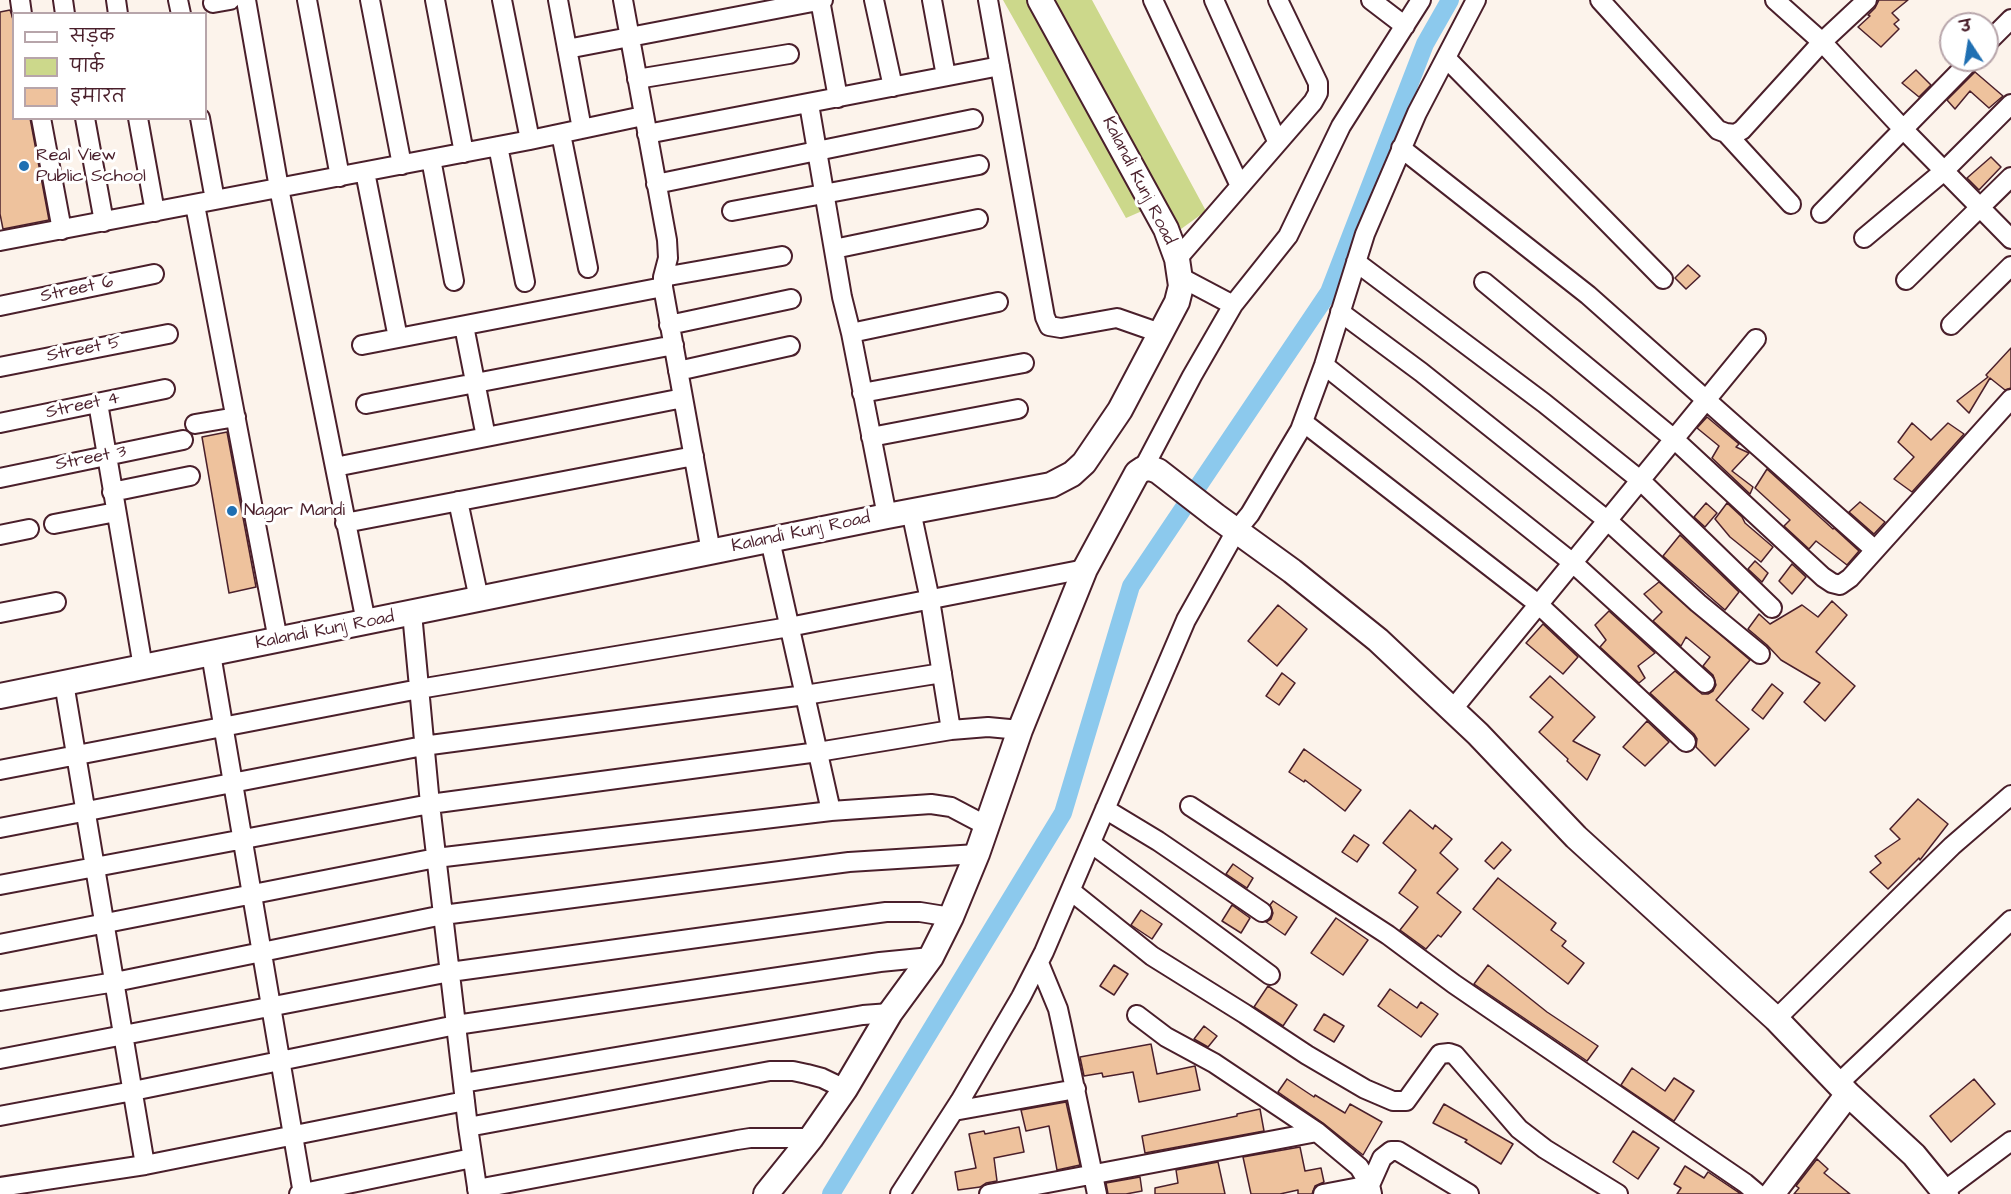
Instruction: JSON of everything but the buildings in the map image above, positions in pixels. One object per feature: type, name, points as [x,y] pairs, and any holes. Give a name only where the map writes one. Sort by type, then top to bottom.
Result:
[{"type":"street","points":[[246,0],[279,188],[366,622]]},
{"type":"street","points":[[307,0],[340,177]]},
{"type":"street","points":[[370,0],[402,165]]},
{"type":"street","points":[[435,0],[464,153]]},
{"type":"street","points":[[502,0],[530,140]]},
{"type":"street","points":[[558,0],[582,129]]},
{"type":"street","points":[[623,0],[668,248],[663,282],[669,326],[711,552]]},
{"type":"street","points":[[567,49],[821,0],[838,98]]},
{"type":"street","points":[[874,0],[893,87]]},
{"type":"street","points":[[932,0],[946,76]]},
{"type":"street","points":[[988,0],[1045,317],[1049,326],[1061,328],[1117,318],[1160,333]]},
{"type":"street","name":"Kalandi Kunj Road","points":[[0,696],[887,516],[1051,485],[1071,474],[1084,463],[1120,410],[1177,302],[1180,286],[1178,268],[1166,229],[1040,0]]},
{"type":"street","points":[[1153,0],[1240,186]]},
{"type":"street","points":[[1214,0],[1277,141]]},
{"type":"street","points":[[1233,305],[1178,268],[1240,186],[1313,102],[1318,93],[1318,83],[1278,0]]},
{"type":"street","points":[[1371,0],[1405,27]]},
{"type":"street","points":[[1143,469],[1233,305],[1288,236],[1341,126],[1421,0]]},
{"type":"street","points":[[900,1194],[954,1111],[1039,963],[1092,844],[1186,620],[1236,531],[1250,514],[1303,422],[1324,365],[1365,234],[1426,95],[1447,59],[1476,0]]},
{"type":"street","points":[[1600,0],[1719,130],[1735,134],[1742,130],[1822,42],[1867,0]]},
{"type":"street","points":[[1774,0],[1822,42],[2011,239]]},
{"type":"street","points":[[1999,31],[2011,19]]},
{"type":"street","points":[[637,79],[789,54]]},
{"type":"street","points":[[1447,59],[1663,279]]},
{"type":"street","points":[[1,238],[105,222],[582,129],[645,125],[808,104],[1000,66]]},
{"type":"street","points":[[1821,213],[1959,72]]},
{"type":"street","points":[[808,104],[842,297],[887,516]]},
{"type":"street","points":[[1864,238],[1944,171],[2011,104]]},
{"type":"street","points":[[656,184],[973,119]]},
{"type":"street","points":[[41,120],[62,230]]},
{"type":"street","points":[[85,120],[105,222]]},
{"type":"street","points":[[138,120],[155,212]]},
{"type":"street","points":[[200,120],[215,201]]},
{"type":"street","points":[[1726,133],[1791,204]]},
{"type":"street","points":[[561,134],[588,268]]},
{"type":"street","points":[[498,146],[525,282]]},
{"type":"street","points":[[1401,148],[1588,296],[1875,550]]},
{"type":"street","points":[[431,159],[454,280]]},
{"type":"street","points":[[732,210],[979,165]]},
{"type":"street","points":[[365,172],[398,338]]},
{"type":"street","points":[[1906,280],[2011,177]]},
{"type":"street","points":[[195,205],[278,640]]},
{"type":"street","points":[[834,249],[978,219]]},
{"type":"street","points":[[362,345],[464,326],[782,256]]},
{"type":"street","points":[[1356,262],[1544,403],[1640,480],[1772,608]]},
{"type":"street","points":[[1951,325],[2011,266]]},
{"type":"street","name":"Street 6","points":[[0,306],[154,274]]},
{"type":"street","points":[[1484,282],[1674,439],[1832,583],[1840,585],[1845,583],[2011,399]]},
{"type":"street","points":[[669,326],[791,299]]},
{"type":"street","points":[[851,333],[998,302]]},
{"type":"street","points":[[1340,312],[1413,365],[1608,521],[1692,598],[1760,654]]},
{"type":"street","points":[[464,326],[486,437]]},
{"type":"street","name":"Street 5","points":[[0,367],[168,334]]},
{"type":"street","points":[[1452,710],[1756,339]]},
{"type":"street","points":[[366,404],[674,345]]},
{"type":"street","points":[[678,371],[790,346]]},
{"type":"street","points":[[862,393],[1024,363]]},
{"type":"street","points":[[1324,365],[1573,564],[1705,683]]},
{"type":"street","name":"Street 4","points":[[0,423],[165,389]]},
{"type":"street","points":[[335,466],[683,398]]},
{"type":"street","points":[[98,403],[143,667]]},
{"type":"street","points":[[871,438],[1018,409]]},
{"type":"street","points":[[195,424],[236,417]]},
{"type":"street","points":[[1303,422],[1538,604],[1686,742]]},
{"type":"street","name":"Street 3","points":[[0,478],[183,440]]},
{"type":"street","points":[[345,523],[694,456]]},
{"type":"street","points":[[766,1194],[811,1138],[845,1089],[890,1013],[931,957],[951,917],[977,854],[1020,730],[1085,569],[1137,473],[1150,468],[1158,471],[1292,571],[1378,640],[1478,734],[1576,837],[1776,1019],[1843,1088],[1914,1155],[1945,1192],[2011,1141]]},
{"type":"street","points":[[112,492],[190,476]]},
{"type":"street","points":[[458,501],[479,599]]},
{"type":"street","points":[[54,524],[116,512]]},
{"type":"street","points":[[911,512],[930,600],[951,730]]},
{"type":"street","points":[[0,535],[29,529]]},
{"type":"street","points":[[770,540],[831,811]]},
{"type":"street","points":[[0,770],[418,689],[789,627],[1085,569]]},
{"type":"street","points":[[0,613],[56,602]]},
{"type":"street","points":[[412,613],[423,746],[477,1191],[737,1140],[811,1138]]},
{"type":"street","points":[[211,654],[302,1194],[472,1158]]},
{"type":"street","points":[[0,828],[423,746],[805,695],[942,673]]},
{"type":"street","points":[[64,683],[145,1165]]},
{"type":"street","points":[[0,885],[430,804],[818,752],[951,730],[988,727],[1020,730]]},
{"type":"street","points":[[1776,1019],[1944,854],[2011,795]]},
{"type":"street","points":[[0,944],[436,858],[831,811],[940,804],[960,811],[987,826]]},
{"type":"street","points":[[1191,806],[1388,935],[1454,984],[1745,1182],[1758,1194]]},
{"type":"street","points":[[1105,809],[1158,841],[1262,912]]},
{"type":"street","points":[[1092,844],[1270,975]]},
{"type":"street","points":[[0,1001],[115,981],[443,915],[849,862],[977,854]]},
{"type":"street","points":[[1071,891],[1152,956],[1307,1055],[1365,1089],[1393,1101],[1406,1101],[1440,1054],[1455,1055],[1519,1130],[1545,1149],[1618,1194]]},
{"type":"street","points":[[0,1059],[450,972],[886,912],[920,912],[951,917]]},
{"type":"street","points":[[1772,1194],[1843,1088],[2011,920]]},
{"type":"street","points":[[0,1116],[456,1025],[868,964],[931,957]]},
{"type":"street","points":[[1039,963],[1058,1009],[1097,1194]]},
{"type":"street","points":[[463,1083],[890,1013]]},
{"type":"street","points":[[1137,1015],[1167,1037],[1214,1063],[1317,1132],[1359,1167],[1371,1190]]},
{"type":"street","points":[[468,1127],[770,1071],[793,1071],[807,1074],[845,1089]]},
{"type":"street","points":[[954,1111],[1076,1089]]},
{"type":"street","points":[[0,1187],[145,1165],[465,1101]]},
{"type":"street","points":[[988,1194],[1317,1132]]},
{"type":"street","points":[[1371,1190],[1385,1154],[1398,1151],[1469,1194]]},
{"type":"street","points":[[1323,1194],[1371,1190]]},
{"type":"green space","points":[[1003,0],[1033,0],[1149,208],[1126,218]]},
{"type":"green space","points":[[1048,0],[1092,0],[1206,211],[1181,229]]},
{"type":"waterway","points":[[831,1194],[1063,813],[1131,586],[1329,292],[1425,44],[1450,0]]},
{"type":"place","name":"Real View Public School","points":[[24,166]]},
{"type":"place","name":"Nagar Mandi","points":[[232,511]]}]
